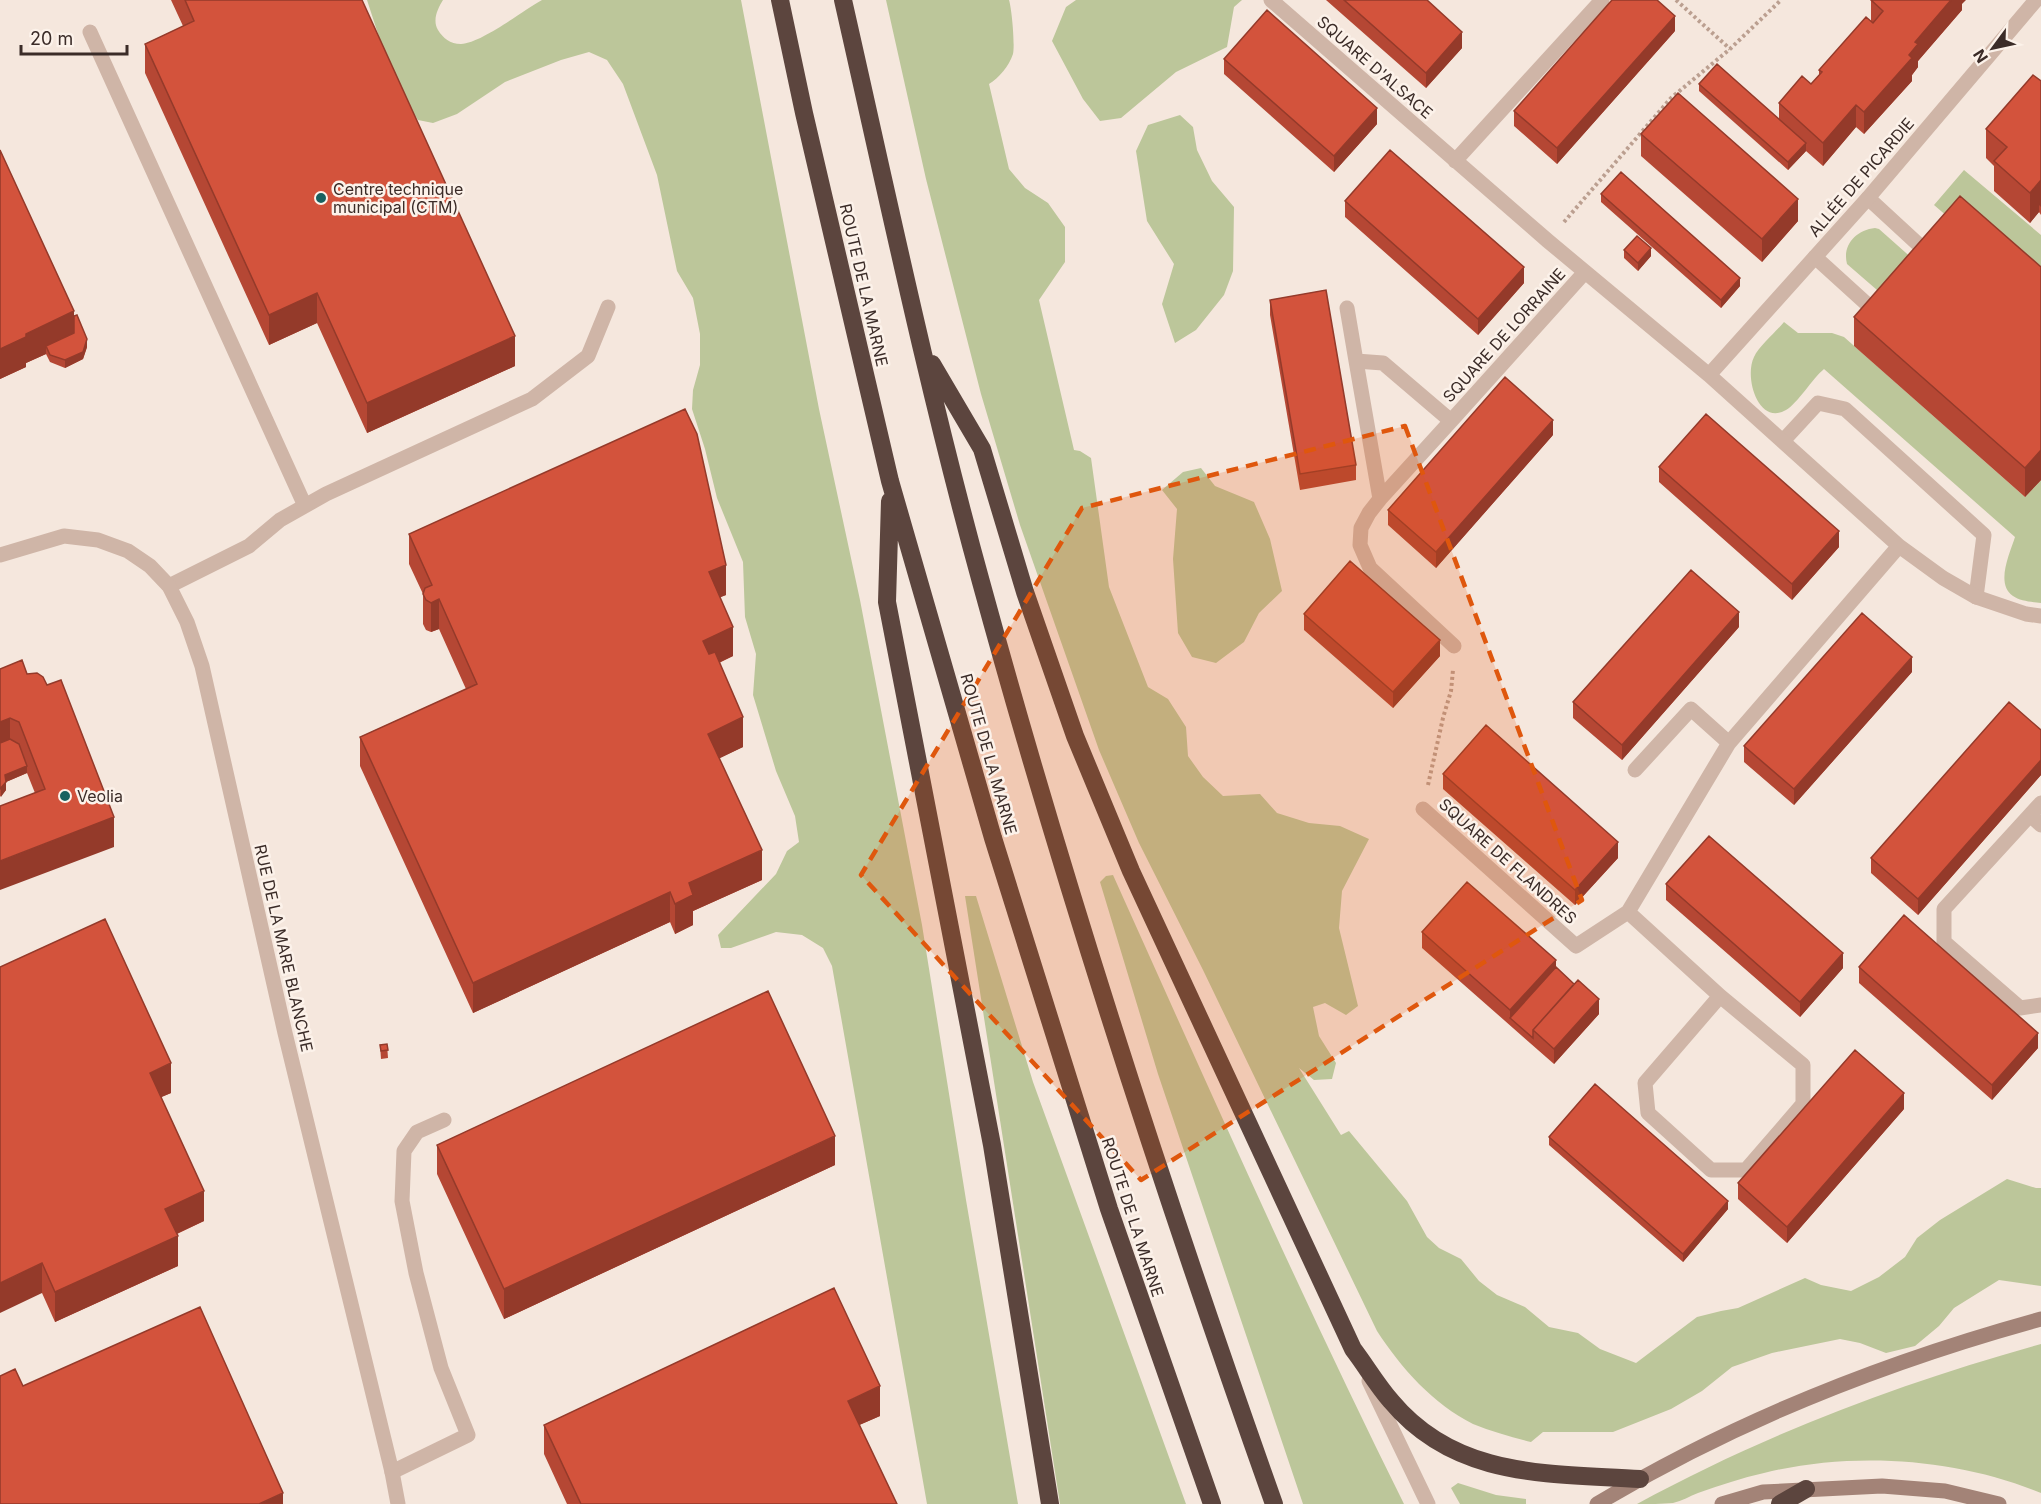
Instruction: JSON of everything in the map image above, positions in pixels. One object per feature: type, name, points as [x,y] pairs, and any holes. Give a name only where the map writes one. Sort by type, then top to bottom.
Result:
[{"type":"highway","name":"ROUTE DE LA MARNE","points":[[780,0],[890,481],[1046,1013],[1109,1209],[1212,1504]]},
{"type":"highway","points":[[843,0],[945,448],[1056,846],[1174,1217],[1274,1504]]},
{"type":"highway","points":[[923,348],[982,449],[1025,592],[1075,736],[1131,871],[1353,1349],[1391,1402],[1420,1429],[1450,1449],[1474,1460],[1540,1473],[1640,1479]]},
{"type":"highway","points":[[890,481],[887,602],[992,1145],[1050,1504]]},
{"type":"highway","points":[[1780,1504],[1806,1489]]},
{"type":"street","name":"SQUARE D'ALSACE","points":[[1271,0],[1455,161]]},
{"type":"street","name":"ALLÉE DE PICARDIE","points":[[1709,375],[1868,198],[2037,0]]},
{"type":"street","points":[[1593,3],[1455,161],[1709,375],[1899,546],[1943,578],[1976,597],[2026,614],[2041,616]]},
{"type":"street","points":[[90,32],[305,506]]},
{"type":"street","points":[[1868,198],[1932,257]]},
{"type":"street","points":[[1815,257],[1880,316]]},
{"type":"street","name":"SQUARE DE LORRAINE","points":[[1454,646],[1370,568],[1360,545],[1361,528],[1380,499],[1585,272]]},
{"type":"street","points":[[169,586],[249,546],[280,520],[326,494],[532,399],[588,356],[608,307]]},
{"type":"street","points":[[1347,308],[1380,499]]},
{"type":"street","name":"SQUARE DE LORRAINE","points":[[1356,361],[1383,363],[1451,421]]},
{"type":"street","points":[[1783,441],[1818,402],[1845,409],[1983,535],[1976,597]]},
{"type":"street","name":"RUE DE LA MARE BLANCHE","points":[[0,555],[64,536],[98,540],[128,551],[150,566],[169,586],[187,622],[202,666],[287,1044],[398,1504]]},
{"type":"street","name":"SQUARE DE FLANDRES","points":[[1423,809],[1576,946],[1628,912],[1728,743],[1899,546]]},
{"type":"street","points":[[1635,770],[1691,709],[1728,743]]},
{"type":"street","points":[[2041,803],[2035,820],[1944,909],[1944,942],[2020,1008],[2041,1005]]},
{"type":"street","points":[[1628,912],[1720,996],[1803,1065],[1803,1104],[1746,1170],[1711,1170],[1648,1113],[1645,1083],[1720,996]]},
{"type":"street","points":[[392,1472],[468,1435],[441,1368],[416,1273],[402,1201],[404,1151],[417,1132],[444,1120]]},
{"type":"street","points":[[1597,1504],[1726,1434],[1824,1392],[1981,1335],[2041,1319]]},
{"type":"street","points":[[1353,1349],[1428,1504]]},
{"type":"street","points":[[1722,1504],[1762,1492],[1882,1486],[1945,1491],[1999,1504]]},
{"type":"path","points":[[1676,0],[1730,49]]},
{"type":"path","points":[[1548,241],[1671,98],[1730,49],[1781,0]]},
{"type":"path","points":[[1423,809],[1451,691],[1454,646]]},
{"type":"highlighted area","points":[[1405,426],[1582,900],[1141,1180],[861,875],[1082,508]]},
{"type":"green space","points":[[367,0],[443,0],[436,14],[436,26],[447,40],[461,44],[491,33],[542,0],[741,0],[819,409],[860,600],[922,925],[1018,1504],[927,1504],[832,966],[823,948],[802,935],[776,932],[731,948],[721,948],[718,935],[776,874],[787,851],[799,842],[795,816],[776,771],[753,695],[756,654],[745,617],[743,562],[717,498],[692,409],[693,390],[700,365],[700,334],[693,298],[677,271],[657,175],[623,84],[607,60],[589,52],[561,60],[505,82],[457,114],[433,123],[418,120],[394,83]]},
{"type":"green space","points":[[886,0],[1009,0],[1013,27],[1013,54],[1003,71],[989,84],[1009,169],[1025,188],[1048,203],[1065,227],[1065,262],[1039,300],[1074,450],[1091,458],[1109,587],[1148,687],[1168,699],[1186,727],[1188,756],[1203,777],[1223,796],[1260,794],[1277,813],[1309,823],[1340,826],[1369,839],[1342,891],[1339,928],[1358,1006],[1346,1015],[1325,1003],[1313,1007],[1319,1036],[1336,1063],[1332,1079],[1314,1080],[1299,1068],[1341,1135],[1349,1131],[1407,1201],[1427,1237],[1439,1248],[1461,1259],[1479,1281],[1497,1295],[1525,1307],[1549,1327],[1578,1333],[1600,1349],[1636,1363],[1697,1317],[1738,1308],[1805,1278],[1821,1285],[1851,1291],[1879,1277],[1905,1257],[1917,1238],[1940,1220],[2007,1179],[2041,1188],[2041,1286],[1999,1280],[1954,1308],[1939,1326],[1915,1346],[1886,1353],[1860,1343],[1840,1339],[1772,1353],[1732,1367],[1702,1391],[1671,1409],[1613,1432],[1543,1432],[1531,1442],[1502,1434],[1458,1416],[1431,1396],[1407,1371],[1377,1331],[1203,970],[1139,843],[1099,750],[1020,525],[981,394],[926,179]]},
{"type":"green space","points":[[1076,0],[1242,0],[1234,7],[1227,47],[1176,72],[1121,118],[1100,121],[1083,99],[1052,41],[1066,7]]},
{"type":"green space","points":[[1180,115],[1193,127],[1197,150],[1212,181],[1234,207],[1233,271],[1224,295],[1196,330],[1175,343],[1162,304],[1174,264],[1147,221],[1136,151],[1148,125]]},
{"type":"green space","points":[[1964,170],[2041,235],[2041,297],[1934,205]]},
{"type":"green space","points":[[1875,228],[1923,268],[1892,303],[1847,264],[1847,251],[1852,240],[1856,235]]},
{"type":"green space","points":[[1784,322],[1798,333],[1832,333],[1844,337],[2025,497],[2041,480],[2041,603],[2016,598],[2008,591],[2005,584],[2005,568],[2015,537],[1824,369],[1786,410],[1776,413],[1761,406],[1752,387],[1751,366],[1760,348]]},
{"type":"green space","points":[[1201,468],[1215,486],[1254,502],[1270,539],[1282,591],[1259,613],[1244,642],[1216,663],[1192,657],[1178,633],[1173,559],[1177,509],[1162,490],[1183,472]]},
{"type":"green space","points":[[1113,875],[1292,1270],[1404,1504],[1303,1504],[1158,1074],[1100,882],[1106,876]]},
{"type":"green space","points":[[965,896],[976,896],[1033,1082],[1186,1504],[1060,1504]]},
{"type":"green space","points":[[2041,1344],[2041,1493],[2009,1481],[1940,1465],[1868,1460],[1798,1466],[1739,1479],[1673,1503],[1637,1504],[1734,1455],[1834,1412],[1885,1393]]},
{"type":"green space","points":[[1458,1483],[1496,1495],[1526,1499],[1526,1504],[1460,1504],[1451,1488]]},
{"type":"building","name":"Centre technique municipal (CTM)","points":[[185,0],[362,0],[515,336],[367,403],[317,293],[269,315],[145,44],[194,21]]},
{"type":"building","points":[[1344,0],[1427,0],[1462,32],[1426,73]]},
{"type":"building","points":[[1612,0],[1657,0],[1675,16],[1557,148],[1514,111]]},
{"type":"building","points":[[1871,0],[1951,0],[1915,42],[1918,44],[1909,55],[1912,58],[1864,112],[1856,105],[1823,143],[1779,103],[1802,76],[1811,84],[1822,72],[1819,70],[1866,17],[1873,23],[1883,11]]},
{"type":"building","points":[[1267,10],[1377,108],[1334,156],[1224,59]]},
{"type":"building","points":[[1717,64],[1806,143],[1788,162],[1699,84]]},
{"type":"building","points":[[2033,75],[2041,81],[2041,180],[2030,193],[1994,161],[2007,147],[1986,129]]},
{"type":"building","points":[[1678,93],[1798,199],[1762,239],[1641,134]]},
{"type":"building","points":[[0,150],[74,311],[0,349]]},
{"type":"building","points":[[1390,150],[1524,267],[1478,319],[1345,201]]},
{"type":"building","points":[[1621,172],[1740,278],[1721,300],[1601,194]]},
{"type":"building","points":[[1960,196],[2041,267],[2041,450],[2025,468],[1854,317]]},
{"type":"building","points":[[1637,236],[1651,248],[1638,263],[1624,250]]},
{"type":"building","points":[[1326,290],[1356,465],[1300,474],[1270,300]]},
{"type":"building","points":[[77,315],[87,339],[83,352],[65,360],[50,355],[46,346],[74,333],[74,316]]},
{"type":"building","points":[[1505,377],[1553,420],[1436,552],[1388,510]]},
{"type":"building","points":[[685,409],[697,434],[726,565],[709,572],[733,627],[703,641],[709,654],[715,652],[743,717],[708,734],[762,850],[689,883],[693,895],[675,904],[670,892],[473,983],[360,737],[477,684],[439,599],[431,603],[423,594],[425,588],[432,585],[409,534]]},
{"type":"building","points":[[1706,414],[1839,531],[1792,584],[1659,467]]},
{"type":"building","points":[[1350,561],[1440,640],[1393,692],[1304,614]]},
{"type":"building","points":[[1691,570],[1739,612],[1622,745],[1573,702]]},
{"type":"building","points":[[1862,613],[1912,657],[1794,789],[1744,746]]},
{"type":"building","name":"Veolia","points":[[22,660],[27,674],[37,673],[43,677],[47,685],[61,680],[114,817],[0,861],[0,806],[45,789],[19,722],[10,718],[0,722],[0,669]]},
{"type":"building","points":[[2009,702],[2041,730],[2041,760],[1918,899],[1871,858]]},
{"type":"building","points":[[1486,725],[1618,842],[1575,890],[1443,774]]},
{"type":"building","points":[[10,739],[19,744],[27,766],[5,775],[6,782],[0,789],[0,743]]},
{"type":"building","points":[[1709,836],[1843,953],[1800,1002],[1666,884]]},
{"type":"building","points":[[1467,882],[1556,960],[1510,1010],[1422,932]]},
{"type":"building","points":[[1904,915],[2038,1033],[1992,1085],[1859,967]]},
{"type":"building","points":[[105,919],[171,1063],[150,1073],[204,1191],[165,1209],[178,1236],[55,1292],[42,1263],[0,1283],[0,967]]},
{"type":"building","points":[[1556,967],[1574,984],[1533,1030],[1533,1038],[1510,1018]]},
{"type":"building","points":[[1578,980],[1599,999],[1554,1049],[1533,1030]]},
{"type":"building","points":[[768,991],[835,1136],[504,1289],[437,1145]]},
{"type":"building","points":[[387,1044],[388,1050],[381,1051],[380,1045]]},
{"type":"building","points":[[1855,1050],[1904,1093],[1787,1227],[1738,1183]]},
{"type":"building","points":[[1595,1084],[1728,1201],[1683,1254],[1549,1137]]},
{"type":"building","points":[[834,1288],[880,1386],[848,1401],[897,1504],[581,1504],[544,1425]]},
{"type":"building","points":[[200,1307],[283,1493],[259,1504],[0,1504],[0,1376],[15,1369],[23,1386]]},
{"type":"place","name":"Centre technique municipal (CTM)","points":[[321,198]]},
{"type":"place","name":"Veolia","points":[[65,796]]}]
